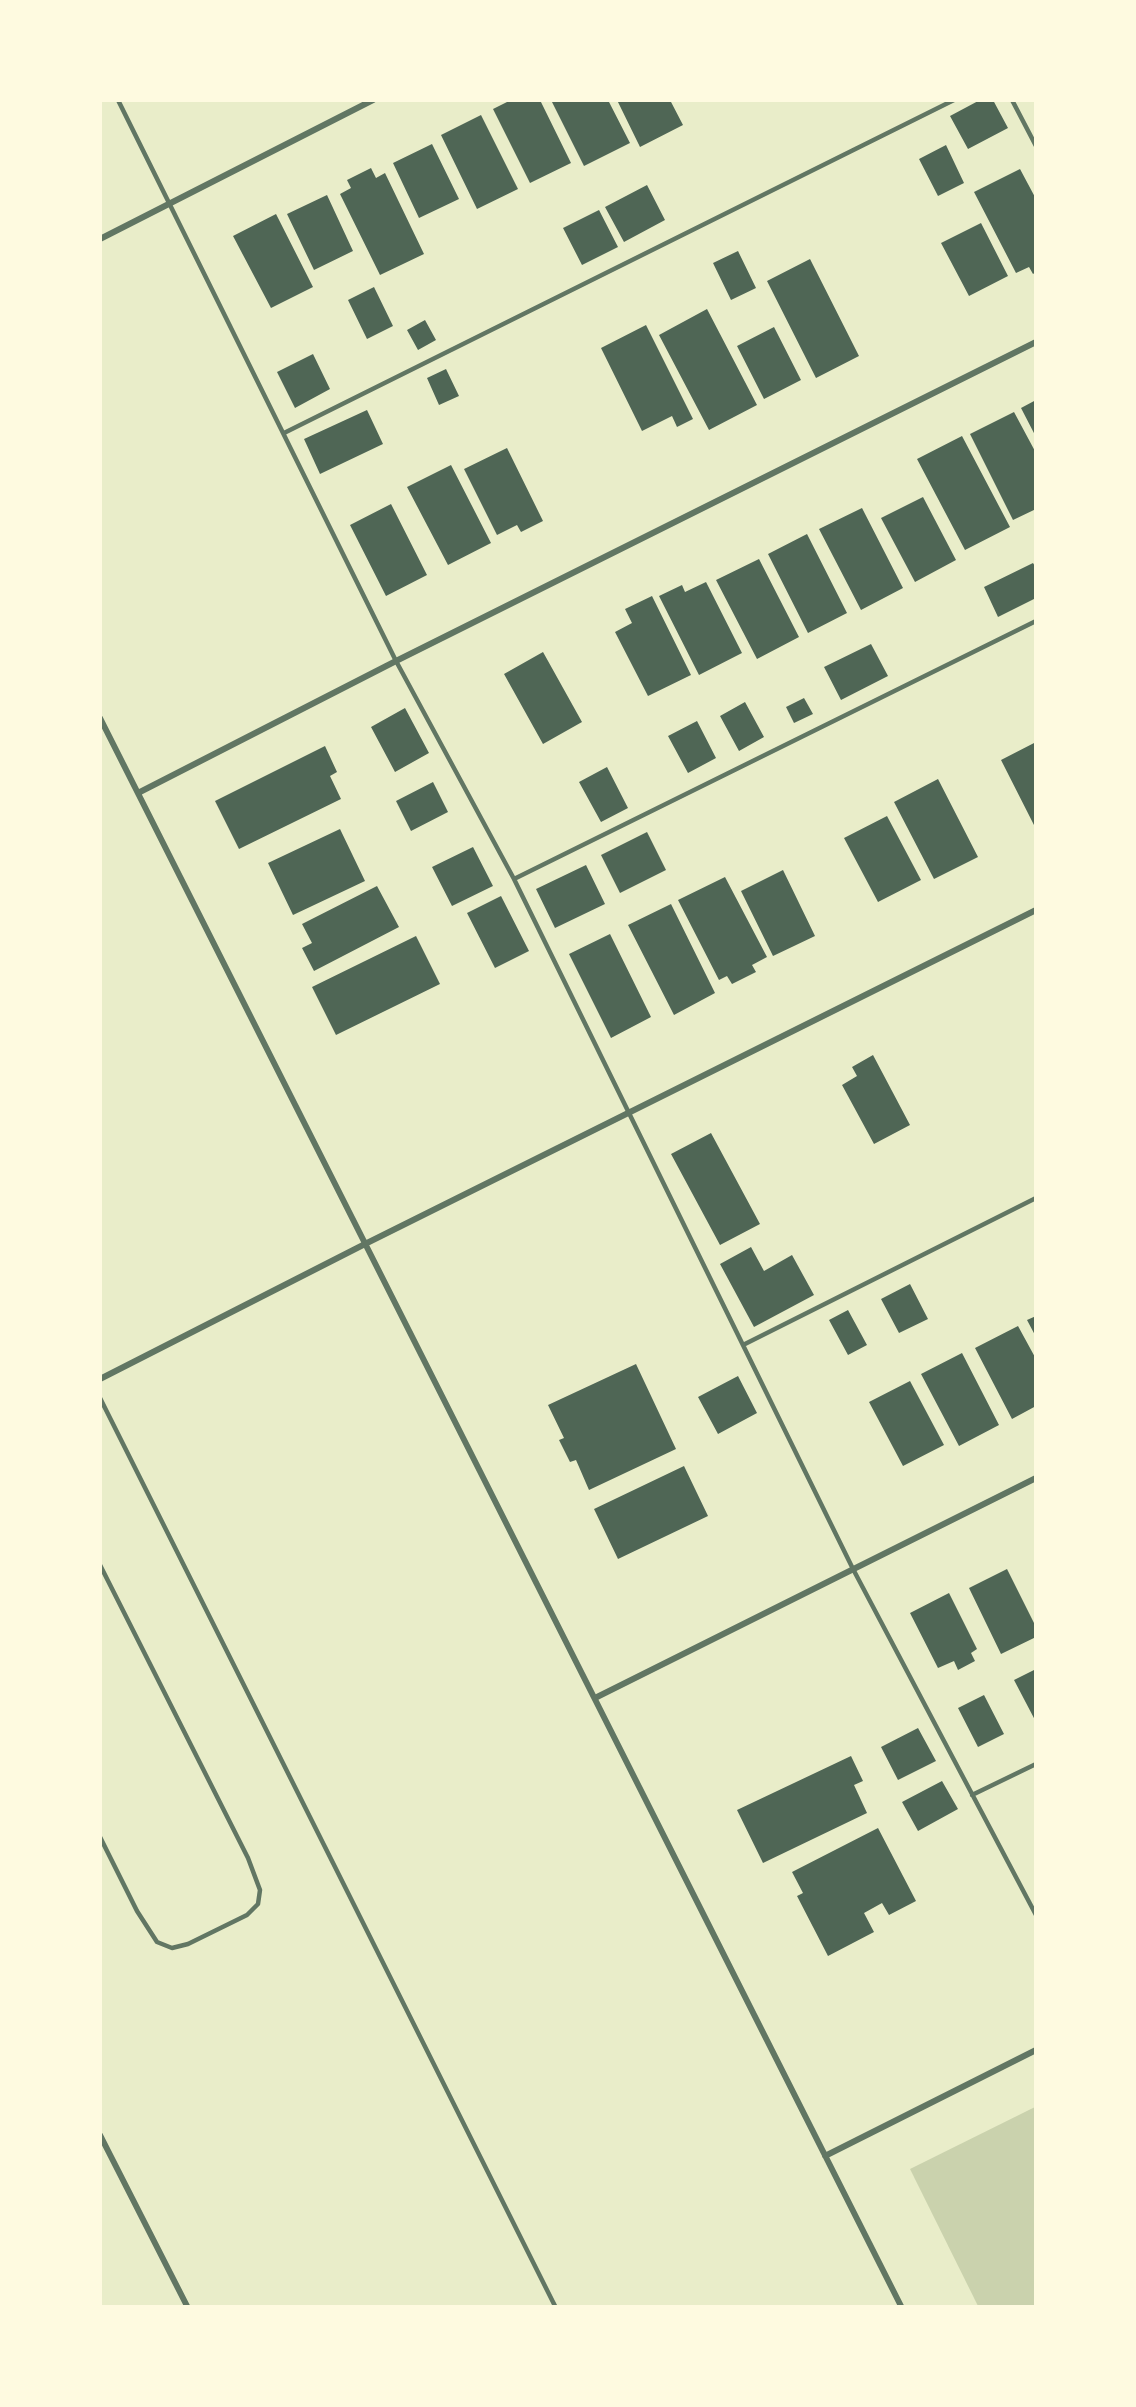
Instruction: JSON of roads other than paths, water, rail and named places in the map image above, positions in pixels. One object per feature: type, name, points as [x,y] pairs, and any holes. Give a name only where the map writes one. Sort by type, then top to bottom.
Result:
[{"type":"street","points":[[100,239],[374,100]]},
{"type":"street","points":[[138,793],[396,661],[1035,342]]},
{"type":"street","points":[[100,718],[901,2307]]},
{"type":"street","points":[[100,1380],[365,1244],[1035,910]]},
{"type":"street","points":[[595,1698],[1035,1478]]},
{"type":"street","points":[[825,2156],[1035,2050]]},
{"type":"street","points":[[100,2135],[187,2307]]},
{"type":"lane","points":[[118,100],[396,661],[514,879],[853,1569],[1035,1915]]},
{"type":"lane","points":[[284,433],[954,100]]},
{"type":"lane","points":[[1012,100],[1035,146]]},
{"type":"lane","points":[[514,879],[1035,621]]},
{"type":"lane","points":[[743,1345],[1035,1198]]},
{"type":"lane","points":[[100,1398],[555,2307]]},
{"type":"lane","points":[[100,1565],[248,1858],[260,1890],[258,1904],[247,1915],[188,1944],[172,1948],[157,1942],[137,1911],[100,1837]]},
{"type":"lane","points":[[972,1795],[1035,1764]]}]
